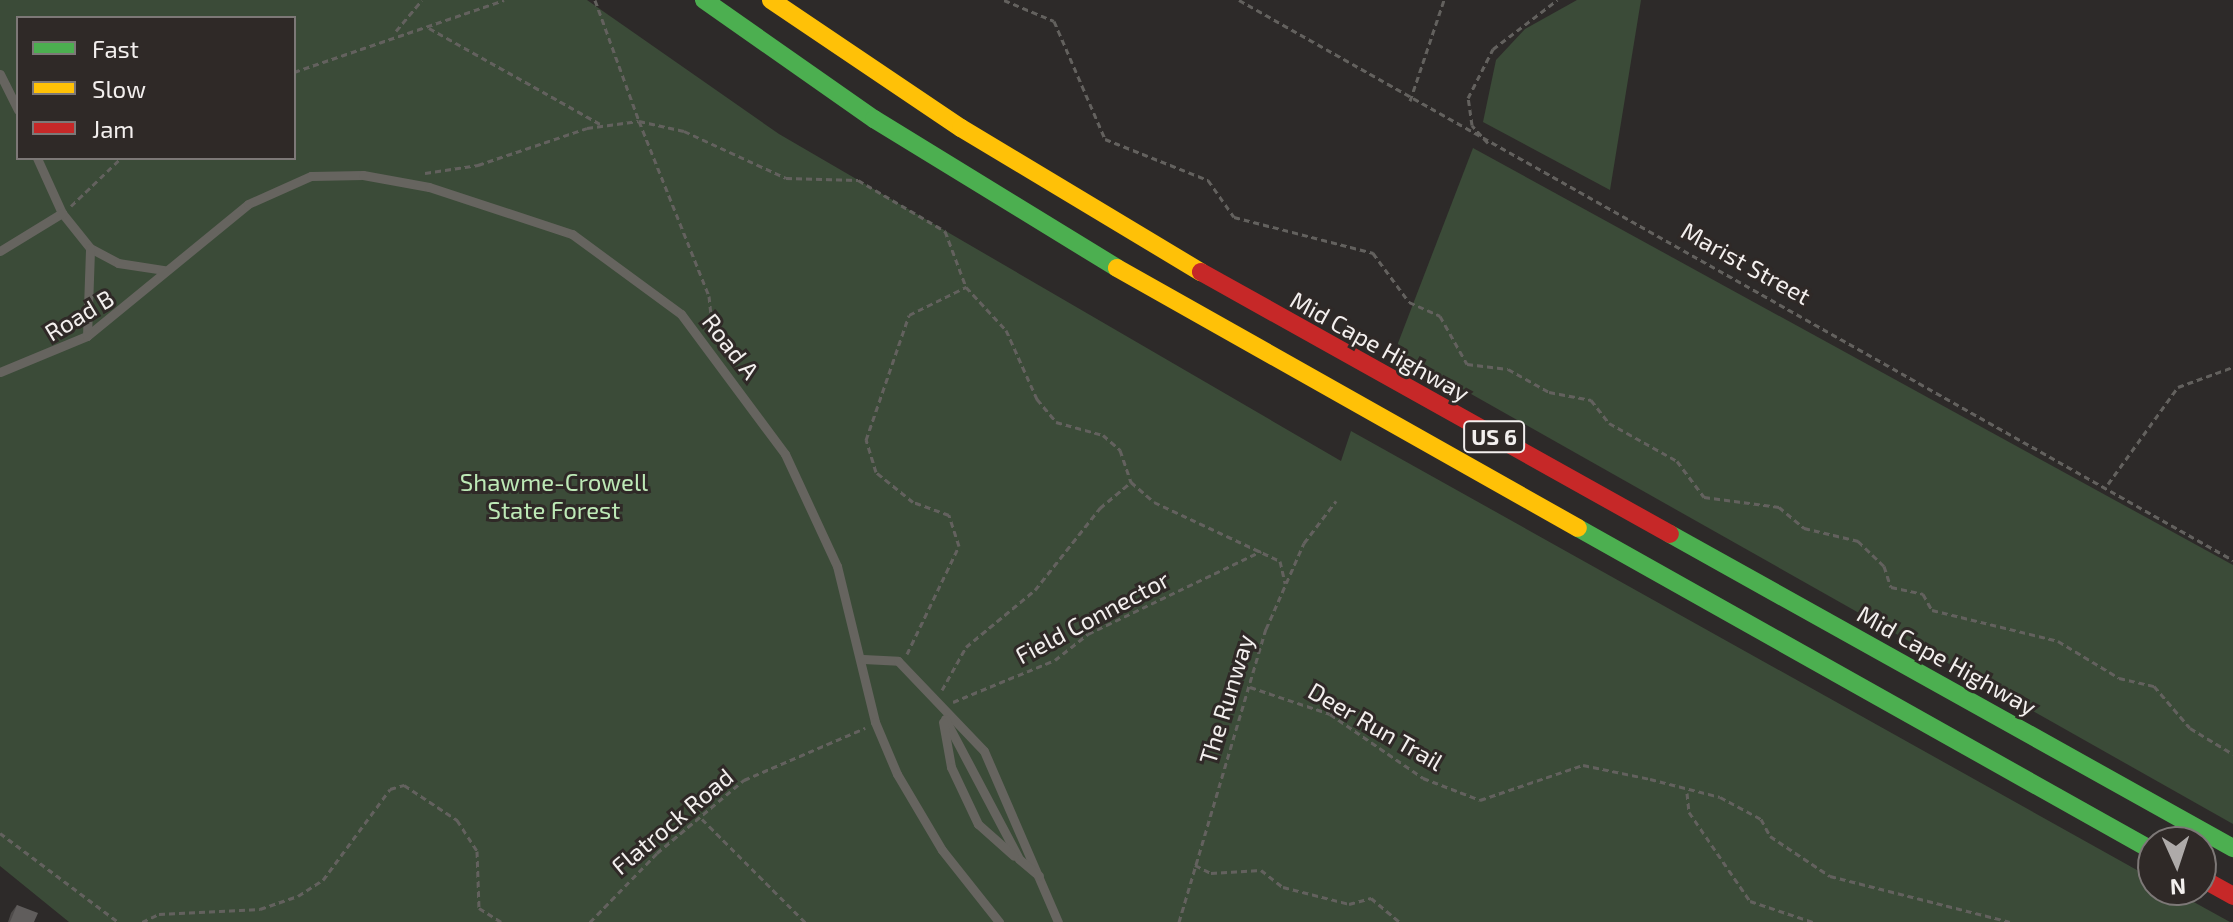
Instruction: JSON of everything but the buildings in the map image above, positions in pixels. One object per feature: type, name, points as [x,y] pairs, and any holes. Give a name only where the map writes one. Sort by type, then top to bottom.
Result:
[{"type":"highway","name":"US 6","points":[[704,0],[874,119],[1095,256],[2137,842]]},
{"type":"highway","name":"Mid Cape Highway","points":[[771,0],[961,128],[1261,307],[2233,848]]},
{"type":"lane","points":[[0,74],[16,106]]},
{"type":"lane","points":[[38,160],[62,213],[90,248],[118,263],[164,270]]},
{"type":"lane","name":"Road A","points":[[164,270],[279,184],[311,176],[395,181],[516,210],[572,234],[681,314],[785,454],[837,566],[863,659],[875,722],[942,850],[999,922]]},
{"type":"lane","points":[[0,251],[62,213]]},
{"type":"lane","points":[[87,336],[90,248]]},
{"type":"lane","name":"Road B","points":[[0,372],[87,336],[132,306],[164,270]]},
{"type":"lane","points":[[863,659],[902,666],[943,714],[984,751],[1058,922]]},
{"type":"lane","points":[[943,714],[1019,859]]},
{"type":"lane","points":[[943,714],[951,767],[978,824],[1041,878]]},
{"type":"path","points":[[395,32],[422,0]]},
{"type":"path","points":[[296,71],[395,32],[429,28],[504,0]]},
{"type":"path","points":[[595,0],[639,121],[709,296],[716,358]]},
{"type":"path","points":[[1004,0],[1054,21],[1105,139],[1208,180],[1234,217],[1373,253],[1409,302],[1440,316],[1467,364],[1508,369],[1549,392],[1591,400],[1609,423],[1677,461],[1704,497],[1779,507],[1804,528],[1858,541],[1884,566],[1891,587],[1923,594],[1932,610],[2058,641],[2119,678],[2154,686],[2190,728],[2233,754]]},
{"type":"path","name":"Marist Street","points":[[1239,0],[1410,101],[2108,484],[2233,560]]},
{"type":"path","points":[[1410,101],[1444,0]]},
{"type":"path","points":[[1492,146],[1472,125],[1468,98],[1493,49],[1557,0]]},
{"type":"path","points":[[429,28],[602,125]]},
{"type":"path","points":[[395,181],[478,165],[602,125],[639,121],[684,131],[786,178],[858,180],[945,231],[966,287],[1006,330],[1037,399],[1056,422],[1103,435],[1120,450],[1131,482],[1154,502],[1263,550],[1280,561],[1285,583]]},
{"type":"path","points":[[62,213],[119,160]]},
{"type":"path","points":[[902,666],[959,546],[949,515],[913,502],[876,472],[866,440],[909,315],[966,287]]},
{"type":"path","points":[[2108,484],[2178,387],[2233,367]]},
{"type":"path","points":[[934,704],[966,647],[1035,590],[1100,508],[1131,482]]},
{"type":"path","name":"The Runway","points":[[1179,922],[1285,583],[1336,501]]},
{"type":"path","name":"Field Connector","points":[[934,704],[962,701],[1055,660],[1088,634],[1263,550]]},
{"type":"path","name":"Deer Run Trail","points":[[1250,687],[1330,714],[1423,778],[1480,800],[1583,765],[1687,793],[1720,797],[1761,819],[1770,836],[1830,876],[2011,922]]},
{"type":"path","name":"Flatrock Road","points":[[590,922],[744,780],[875,722]]},
{"type":"path","points":[[142,922],[159,914],[260,909],[298,896],[323,880],[390,789],[404,785],[457,820],[477,851],[479,908],[501,922]]},
{"type":"path","points":[[1687,793],[1689,812],[1750,901],[1813,922]]},
{"type":"path","points":[[702,819],[805,922]]},
{"type":"path","points":[[0,833],[118,922]]},
{"type":"path","points":[[1195,865],[1211,873],[1261,870],[1283,887],[1349,904],[1371,898],[1400,922]]},
{"type":"green space","name":"Shawme-Crowell State Forest","points":[[0,0],[587,0],[779,134],[1341,461],[1351,431],[2137,870],[2137,906],[2201,906],[2230,922],[69,922],[0,866]]},
{"type":"green space","points":[[1577,0],[1641,0],[1610,190],[1483,122],[1496,60],[1525,29]]},
{"type":"green space","points":[[1473,148],[2233,565],[2233,824],[1395,351]]},
{"type":"traffic: fast","points":[[704,0],[874,119],[1117,268]]},
{"type":"traffic: fast","points":[[1578,528],[2137,842]]},
{"type":"traffic: fast","points":[[1670,534],[2233,848]]},
{"type":"traffic: slow","points":[[771,0],[961,128],[1201,272]]},
{"type":"traffic: slow","points":[[1117,268],[1578,528]]},
{"type":"traffic: jam","points":[[1201,272],[1670,534]]},
{"type":"traffic: jam","points":[[2217,887],[2233,896]]}]
